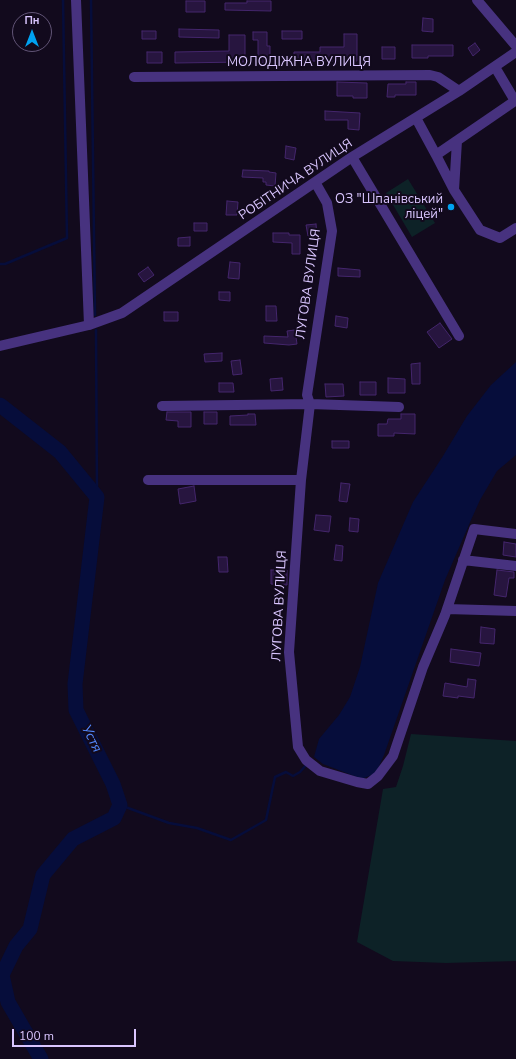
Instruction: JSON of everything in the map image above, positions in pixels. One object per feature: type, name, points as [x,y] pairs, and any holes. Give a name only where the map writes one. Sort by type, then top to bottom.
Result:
[{"type":"street","points":[[76,0],[89,325]]},
{"type":"street","points":[[477,0],[516,46]]},
{"type":"street","name":"РОБІТНИЧА ВУЛИЦЯ","points":[[0,346],[89,325],[122,313],[352,157],[459,91],[516,52]]},
{"type":"street","points":[[436,155],[516,102],[495,67]]},
{"type":"street","name":"МОЛОДІЖНА ВУЛИЦЯ","points":[[134,77],[430,75],[438,77],[459,91]]},
{"type":"street","points":[[416,118],[454,190],[480,230],[500,238],[516,228]]},
{"type":"street","points":[[454,190],[457,141]]},
{"type":"street","points":[[352,157],[459,336]]},
{"type":"street","name":"ЛУГОВА ВУЛИЦЯ","points":[[315,182],[327,203],[332,231],[307,395],[310,404],[301,480],[289,652],[298,747],[306,760],[320,771],[357,782],[368,784],[378,776],[393,756],[423,667],[447,609],[474,529],[516,534]]},
{"type":"street","points":[[162,406],[310,404],[399,407]]},
{"type":"street","points":[[148,480],[301,480]]},
{"type":"street","points":[[463,560],[516,566]]},
{"type":"street","points":[[447,609],[516,611]]},
{"type":"green space","points":[[408,179],[435,223],[412,237],[386,193]]},
{"type":"green space","points":[[411,734],[516,741],[516,961],[446,963],[393,961],[357,942],[383,789],[396,787]]},
{"type":"shaded area","points":[[516,362],[516,455],[497,471],[480,500],[471,520],[445,580],[384,755],[376,773],[362,779],[323,764],[314,757],[319,739],[339,715],[350,697],[360,667],[378,583],[413,502],[467,416],[491,385]]},
{"type":"building","points":[[186,1],[205,1],[205,12],[186,12]]},
{"type":"building","points":[[247,1],[271,1],[271,11],[225,10],[225,3],[247,3]]},
{"type":"building","points":[[423,18],[433,19],[433,32],[422,31]]},
{"type":"building","points":[[179,29],[219,30],[219,38],[179,37]]},
{"type":"building","points":[[142,31],[156,31],[156,39],[142,39]]},
{"type":"building","points":[[282,31],[302,31],[302,39],[282,39]]},
{"type":"building","points":[[253,32],[267,32],[267,46],[270,46],[270,63],[258,63],[258,40],[253,40]]},
{"type":"building","points":[[344,34],[357,34],[357,61],[294,61],[294,52],[320,52],[320,47],[344,47]]},
{"type":"building","points":[[229,35],[245,35],[245,62],[175,63],[175,52],[229,51]]},
{"type":"building","points":[[475,43],[480,50],[473,56],[468,48]]},
{"type":"building","points":[[412,45],[453,45],[453,56],[428,56],[428,58],[412,58]]},
{"type":"building","points":[[382,47],[395,47],[395,59],[382,59]]},
{"type":"building","points":[[147,52],[162,52],[162,63],[147,63]]},
{"type":"building","points":[[337,82],[367,83],[367,98],[337,96]]},
{"type":"building","points":[[406,82],[416,82],[416,95],[395,95],[395,97],[387,97],[388,84],[406,84]]},
{"type":"building","points":[[325,111],[360,113],[359,130],[348,129],[348,120],[325,120]]},
{"type":"building","points":[[286,146],[296,148],[294,160],[285,158]]},
{"type":"building","points":[[243,170],[269,171],[276,173],[275,186],[266,185],[266,182],[263,182],[263,178],[242,177]]},
{"type":"building","points":[[227,201],[238,202],[237,215],[226,215]]},
{"type":"building","points":[[194,223],[207,223],[207,231],[194,231]]},
{"type":"building","points":[[316,224],[317,236],[308,236],[306,225]]},
{"type":"building","points":[[273,233],[300,235],[300,254],[292,254],[292,243],[273,242]]},
{"type":"building","points":[[190,237],[190,246],[178,246],[178,238]]},
{"type":"building","points":[[230,262],[240,263],[239,279],[228,278]]},
{"type":"building","points":[[148,267],[154,275],[144,282],[138,274]]},
{"type":"building","points":[[338,268],[360,270],[360,277],[338,276]]},
{"type":"building","points":[[219,292],[230,292],[230,301],[219,300]]},
{"type":"building","points":[[266,306],[276,306],[277,321],[266,321]]},
{"type":"building","points":[[164,312],[178,312],[178,321],[164,321]]},
{"type":"building","points":[[336,316],[348,318],[347,328],[335,326]]},
{"type":"building","points":[[440,323],[452,339],[439,348],[427,332]]},
{"type":"building","points":[[295,330],[297,344],[289,345],[264,343],[264,336],[288,337],[287,331]]},
{"type":"building","points":[[222,353],[222,361],[205,362],[204,354]]},
{"type":"building","points":[[240,360],[242,374],[233,375],[231,361]]},
{"type":"building","points":[[420,363],[420,384],[412,384],[411,364]]},
{"type":"building","points":[[282,378],[283,390],[271,391],[270,379]]},
{"type":"building","points":[[388,378],[405,379],[405,393],[388,393]]},
{"type":"building","points":[[360,382],[376,382],[376,395],[360,395]]},
{"type":"building","points":[[219,383],[233,383],[234,392],[219,392]]},
{"type":"building","points":[[325,384],[343,384],[344,396],[326,397]]},
{"type":"building","points":[[167,412],[191,412],[191,427],[178,427],[178,421],[166,420]]},
{"type":"building","points":[[204,412],[217,412],[217,424],[204,424]]},
{"type":"building","points":[[255,414],[256,425],[230,425],[230,416]]},
{"type":"building","points":[[401,414],[415,414],[415,434],[394,433],[394,436],[378,436],[378,424],[387,424],[388,419],[401,419]]},
{"type":"building","points":[[332,441],[349,441],[349,448],[332,448]]},
{"type":"building","points":[[341,483],[350,484],[347,502],[339,501]]},
{"type":"building","points":[[194,486],[196,501],[180,504],[178,489]]},
{"type":"building","points":[[316,515],[331,516],[329,532],[314,530]]},
{"type":"building","points":[[350,518],[359,519],[358,532],[349,531]]},
{"type":"building","points":[[504,542],[516,544],[516,557],[503,555]]},
{"type":"building","points":[[336,545],[343,546],[342,561],[334,560]]},
{"type":"building","points":[[218,557],[227,557],[228,572],[219,572]]},
{"type":"building","points":[[271,570],[287,570],[287,585],[271,584]]},
{"type":"building","points":[[497,570],[514,572],[514,578],[509,578],[506,597],[494,595]]},
{"type":"building","points":[[481,627],[495,629],[494,644],[480,643]]},
{"type":"building","points":[[451,649],[481,653],[479,666],[450,662]]},
{"type":"building","points":[[468,679],[476,680],[474,698],[443,696],[445,683],[467,687]]},
{"type":"waterway","points":[[0,264],[5,264],[67,238],[63,0]]},
{"type":"waterway","points":[[91,0],[95,315]]},
{"type":"waterway","points":[[96,330],[97,497]]},
{"type":"waterway","name":"Устя","points":[[0,405],[60,452],[97,497],[75,684],[76,710],[113,784],[120,805],[114,818],[73,839],[43,875],[30,929],[16,946],[2,975],[8,1002],[41,1059]]},
{"type":"waterway","points":[[120,805],[169,823],[197,828],[231,840],[266,820],[275,777],[286,772],[293,776],[300,772],[307,764]]},
{"type":"place","name":"ОЗ \"Шпанівський ліцей\"","points":[[451,207]]}]
